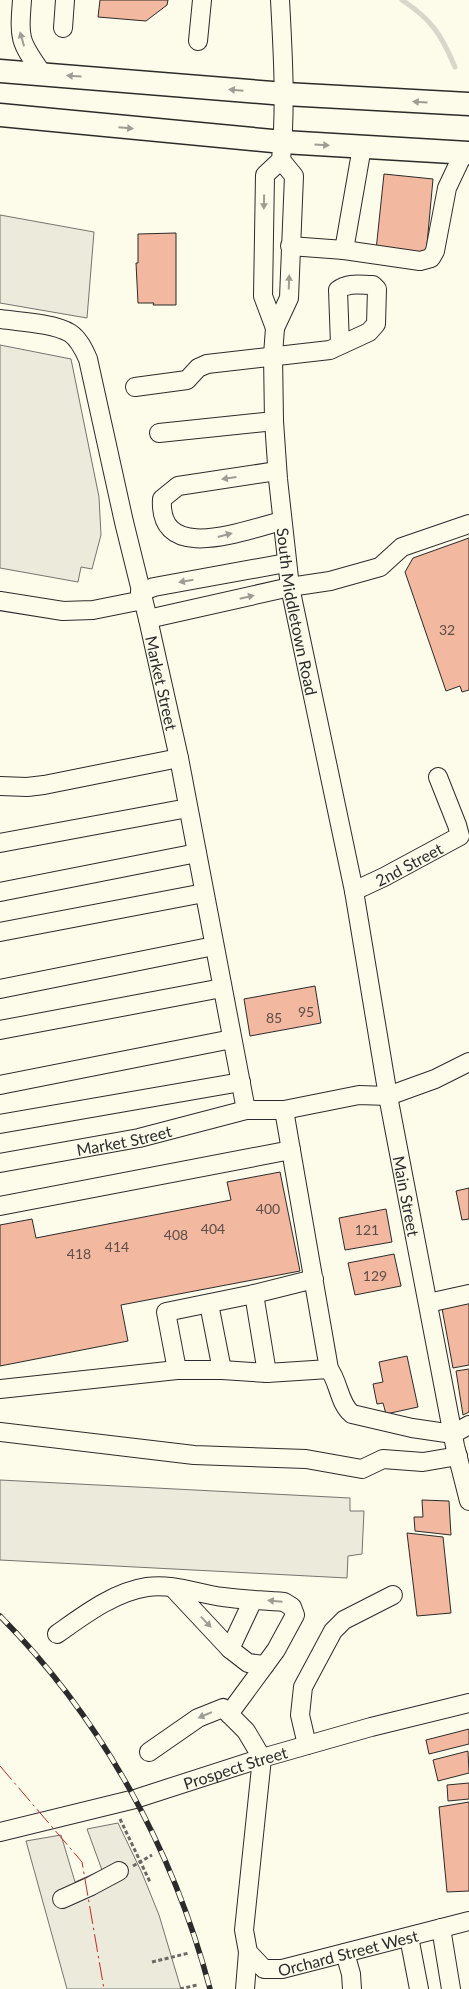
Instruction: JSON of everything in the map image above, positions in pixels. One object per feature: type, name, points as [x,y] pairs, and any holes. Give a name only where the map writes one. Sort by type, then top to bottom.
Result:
[{"type":"main road","points":[[0,71],[284,94],[469,104]]},
{"type":"main road","points":[[0,116],[282,151],[362,147],[466,153]]},
{"type":"street","points":[[22,0],[20,34],[26,51],[42,73]]},
{"type":"street","points":[[63,28],[65,0]]},
{"type":"street","points":[[198,41],[202,0]]},
{"type":"street","points":[[280,0],[284,94],[282,151]]},
{"type":"street","points":[[344,250],[362,147]]},
{"type":"street","name":"South Middletown Road","points":[[275,328],[263,296],[265,175],[282,151],[294,176],[289,298],[275,328],[273,355],[277,471],[290,588],[354,891]]},
{"type":"street","points":[[290,246],[344,250],[420,261],[431,258],[435,251],[446,188],[466,153]]},
{"type":"street","name":"Market Street","points":[[0,319],[59,328],[71,334],[81,345],[88,359],[178,758],[246,1110]]},
{"type":"street","points":[[135,387],[187,380],[198,368],[207,364],[273,355],[316,353],[330,350],[340,345]]},
{"type":"street","points":[[159,433],[274,421]]},
{"type":"street","points":[[277,471],[178,486],[162,499],[161,509],[170,530],[179,536],[195,538],[218,538],[282,521]]},
{"type":"street","points":[[148,619],[330,581],[380,567],[402,547],[469,524]]},
{"type":"street","points":[[0,601],[63,611],[93,610],[142,596],[154,587],[286,563]]},
{"type":"street","points":[[0,786],[27,787],[44,785],[178,758]]},
{"type":"street","name":"2nd Street","points":[[354,891],[384,877],[464,833],[457,824],[438,778]]},
{"type":"street","points":[[0,843],[188,808]]},
{"type":"street","points":[[0,892],[196,853]]},
{"type":"street","name":"Main Street","points":[[354,891],[388,1096],[453,1434],[462,1464],[469,1501]]},
{"type":"street","points":[[0,932],[204,893]]},
{"type":"street","points":[[0,988],[214,946]]},
{"type":"street","points":[[0,1030],[222,988]]},
{"type":"street","points":[[0,1085],[232,1039]]},
{"type":"street","points":[[388,1096],[435,1079],[469,1062]]},
{"type":"street","points":[[0,1124],[241,1082]]},
{"type":"street","name":"Market Street","points":[[0,1162],[139,1138],[246,1110],[284,1110],[359,1095],[388,1096]]},
{"type":"street","points":[[284,1110],[329,1369],[334,1376],[346,1409],[352,1414],[412,1428],[453,1434],[469,1425]]},
{"type":"street","points":[[0,1206],[291,1150]]},
{"type":"street","points":[[177,1370],[166,1312],[254,1294],[314,1279]]},
{"type":"street","points":[[254,1294],[267,1373]]},
{"type":"street","points":[[428,1303],[469,1294]]},
{"type":"street","points":[[209,1304],[222,1370]]},
{"type":"street","points":[[0,1389],[177,1370],[267,1373],[329,1369]]},
{"type":"street","points":[[0,1432],[194,1454],[306,1459],[362,1469],[383,1460],[462,1464]]},
{"type":"street","points":[[57,1634],[96,1606],[139,1589],[158,1586],[223,1597],[284,1602],[295,1611],[294,1619],[276,1650],[229,1714]]},
{"type":"street","points":[[172,1587],[230,1649],[248,1663],[265,1665]]},
{"type":"street","points":[[307,1745],[300,1715],[303,1686],[333,1631],[344,1620],[393,1595]]},
{"type":"street","points":[[230,1649],[253,1600]]},
{"type":"street","name":"Prospect Street","points":[[0,1832],[135,1799],[307,1745],[469,1703]]},
{"type":"street","points":[[149,1752],[198,1718],[223,1708],[246,1731],[262,1758],[244,1930],[248,1952],[245,1989]]},
{"type":"street","points":[[62,1899],[119,1871]]},
{"type":"street","name":"Orchard Street West","points":[[248,1952],[264,1969],[282,1969],[469,1921]]},
{"type":"street","points":[[441,1928],[451,1989]]},
{"type":"street","points":[[409,1937],[419,1989]]},
{"type":"street","points":[[345,1953],[351,1974],[352,1989]]},
{"type":"path","points":[[120,1818],[139,1863],[150,1882]]},
{"type":"path","points":[[139,1863],[152,1855]]},
{"type":"path","points":[[152,1962],[188,1953]]},
{"type":"path","points":[[180,1989],[197,1984]]},
{"type":"shaded area","points":[[0,215],[94,232],[87,318],[0,303]]},
{"type":"shaded area","points":[[0,345],[71,359],[99,497],[101,535],[92,569],[81,567],[78,582],[0,568]]},
{"type":"shaded area","points":[[0,1480],[350,1498],[350,1511],[364,1511],[362,1554],[348,1556],[347,1578],[0,1560]]},
{"type":"shaded area","points":[[118,1823],[142,1873],[159,1915],[181,1989],[67,1989],[26,1841],[61,1835],[75,1882],[102,1870],[87,1829]]},
{"type":"building","points":[[100,0],[168,0],[167,5],[146,21],[98,17]]},
{"type":"building","points":[[384,174],[433,179],[426,255],[376,250]]},
{"type":"building","points":[[176,233],[176,305],[138,303],[136,263],[138,263],[138,234]]},
{"type":"building","points":[[469,538],[469,690],[462,692],[460,686],[446,691],[405,572],[413,558]]},
{"type":"building","points":[[315,986],[321,1023],[250,1036],[244,999]]},
{"type":"building","points":[[280,1172],[300,1271],[121,1305],[128,1341],[0,1366],[0,1225],[32,1219],[36,1238],[231,1200],[227,1182]]},
{"type":"building","points":[[469,1188],[469,1219],[462,1220],[456,1191]]},
{"type":"building","points":[[386,1209],[392,1242],[345,1250],[339,1218]]},
{"type":"building","points":[[394,1254],[401,1286],[355,1295],[348,1263]]},
{"type":"building","points":[[469,1298],[469,1365],[453,1368],[441,1303]]},
{"type":"building","points":[[407,1356],[418,1407],[386,1414],[383,1403],[377,1404],[373,1384],[383,1382],[379,1362]]},
{"type":"building","points":[[469,1369],[469,1412],[463,1415],[456,1371]]},
{"type":"building","points":[[422,1500],[449,1501],[451,1535],[415,1531],[414,1517],[423,1517]]},
{"type":"building","points":[[407,1533],[443,1537],[451,1613],[417,1616]]},
{"type":"building","points":[[469,1729],[469,1744],[429,1754],[426,1740]]},
{"type":"building","points":[[468,1751],[469,1773],[438,1781],[433,1760]]},
{"type":"building","points":[[469,1783],[469,1799],[448,1801],[447,1785]]},
{"type":"building","points":[[469,1802],[469,1891],[447,1892],[439,1807]]},
{"type":"waterway","points":[[402,0],[428,21],[445,45],[455,67]]},
{"type":"railway","points":[[0,1616],[37,1656],[71,1698],[102,1742],[129,1789],[154,1837],[176,1886],[195,1937],[210,1989]]},
{"type":"power","points":[[0,1766],[82,1862],[104,1989]]}]
